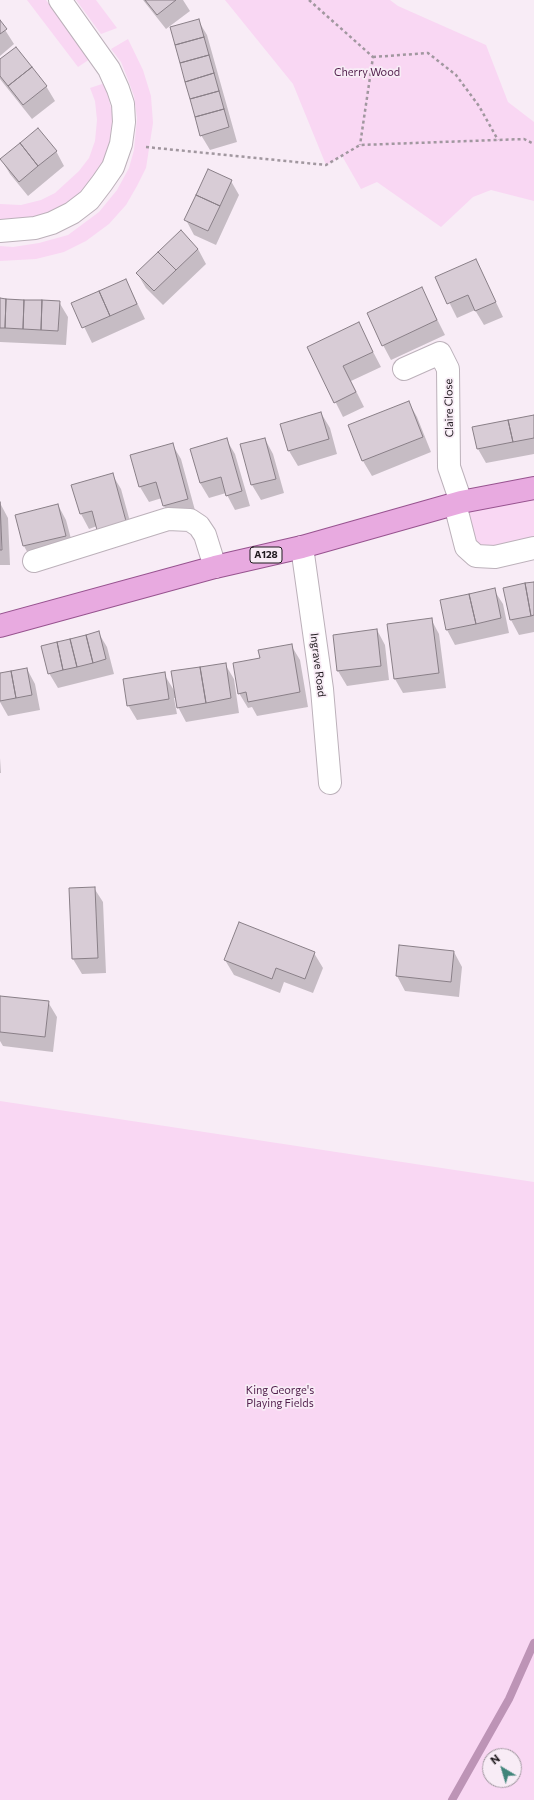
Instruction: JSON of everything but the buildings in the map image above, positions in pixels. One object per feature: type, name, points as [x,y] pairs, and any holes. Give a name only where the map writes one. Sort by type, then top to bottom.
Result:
[{"type":"main road","name":"A128","points":[[0,626],[215,567],[302,547],[458,503],[534,488]]},
{"type":"street","points":[[0,231],[35,228],[52,223],[72,213],[88,200],[102,183],[113,167],[121,144],[124,122],[123,104],[110,69],[60,0]]},
{"type":"street","name":"Claire Close","points":[[404,369],[440,353],[448,369],[450,467],[458,503]]},
{"type":"street","points":[[458,503],[466,548],[476,556],[495,557],[534,548]]},
{"type":"street","points":[[34,561],[168,519],[190,520],[199,526],[205,535],[215,567]]},
{"type":"street","name":"Ingrave Road","points":[[302,547],[322,689],[330,783]]},
{"type":"path","points":[[309,0],[372,57],[428,53],[456,75],[479,106],[498,140]]},
{"type":"path","points":[[360,145],[372,57]]},
{"type":"path","points":[[121,144],[326,165],[360,145],[498,140],[524,140],[534,144]]},
{"type":"green space","points":[[27,0],[46,0],[90,59],[78,67]]},
{"type":"green space","points":[[76,0],[96,0],[117,28],[101,34]]},
{"type":"green space","name":"Cherry Wood","points":[[225,0],[390,0],[398,6],[486,45],[508,102],[534,122],[534,201],[491,190],[473,197],[441,227],[377,182],[361,189],[342,156],[326,165],[293,84]]},
{"type":"green space","points":[[128,39],[143,70],[151,96],[153,123],[146,168],[137,186],[126,205],[109,224],[86,241],[64,252],[36,259],[0,261],[0,246],[13,247],[39,243],[68,235],[99,212],[117,190],[129,168],[134,150],[137,118],[134,96],[127,77],[121,62],[111,49]]},
{"type":"green space","points":[[105,83],[112,112],[112,135],[107,155],[96,175],[81,193],[61,209],[43,218],[0,220],[0,204],[21,205],[41,200],[55,193],[79,171],[89,158],[95,141],[97,120],[95,101],[90,88]]},
{"type":"green space","points":[[534,488],[534,548],[476,556],[461,502]]},
{"type":"green space","name":"King George's Playing Fields","points":[[0,1101],[534,1182],[534,1800],[0,1800]]},
{"type":"waterway","points":[[452,1800],[509,1699],[534,1643]]}]
